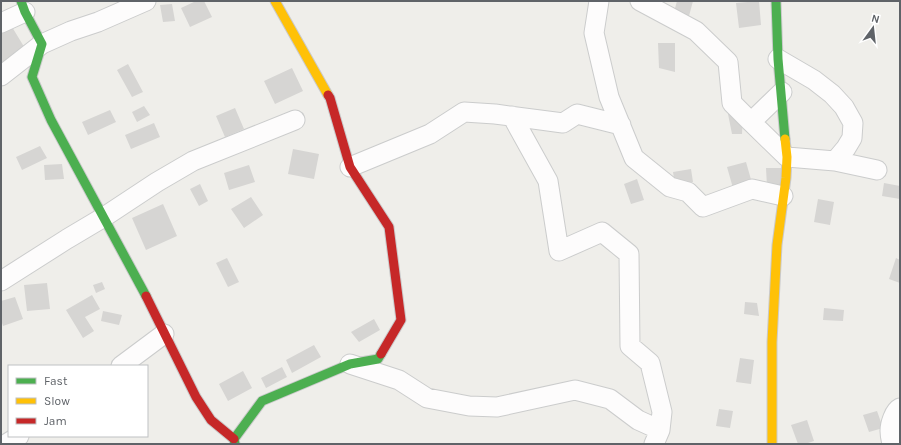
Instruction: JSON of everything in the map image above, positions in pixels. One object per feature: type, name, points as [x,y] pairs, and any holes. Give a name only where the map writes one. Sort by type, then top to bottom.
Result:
[{"type":"street","points":[[1,76],[42,44],[146,1]]},
{"type":"street","points":[[1,23],[23,7],[42,44],[32,77],[51,120],[145,294],[196,397],[211,420],[235,442],[262,401],[350,364],[378,359],[401,320],[389,227],[350,167],[330,98],[275,1]]},
{"type":"street","points":[[599,1],[594,33],[609,97],[634,158],[670,188],[688,192],[703,207],[752,189],[783,196]]},
{"type":"street","points":[[640,1],[696,31],[728,62],[732,103],[787,157],[835,161],[877,170]]},
{"type":"street","points":[[772,444],[772,342],[777,244],[786,178],[787,157],[778,59],[776,1]]},
{"type":"street","points":[[778,59],[814,80],[832,94],[844,107],[854,123],[852,138],[835,161]]},
{"type":"street","points":[[751,122],[782,92]]},
{"type":"street","points":[[350,167],[430,134],[464,112],[496,114],[563,123],[577,114],[621,125]]},
{"type":"street","points":[[512,116],[548,181],[559,252],[602,232],[629,254],[630,346],[650,363],[662,412],[657,437]]},
{"type":"street","points":[[1,281],[157,182],[193,161],[295,120]]},
{"type":"street","points":[[122,365],[164,334]]},
{"type":"street","points":[[350,364],[399,380],[427,398],[470,406],[497,407],[575,390],[610,399],[638,420],[657,437]]},
{"type":"street","points":[[892,444],[890,431],[892,421],[896,411],[900,408]]},
{"type":"street","points":[[6,444],[17,437]]},
{"type":"building","points":[[196,1],[204,1],[212,17],[190,27],[181,8]]},
{"type":"building","points":[[677,1],[693,1],[689,16],[674,12]]},
{"type":"building","points":[[759,1],[761,25],[739,28],[736,3]]},
{"type":"building","points":[[172,4],[175,21],[163,22],[160,5]]},
{"type":"building","points":[[9,22],[26,50],[2,64],[1,26]]},
{"type":"building","points":[[658,43],[675,43],[675,72],[659,68]]},
{"type":"building","points":[[128,64],[143,92],[132,97],[117,70]]},
{"type":"building","points":[[292,68],[303,91],[275,104],[264,81]]},
{"type":"building","points":[[144,106],[150,115],[137,122],[132,112]]},
{"type":"building","points":[[235,108],[244,129],[225,137],[216,116]]},
{"type":"building","points":[[110,110],[116,122],[88,135],[82,122]]},
{"type":"building","points":[[728,114],[743,115],[742,134],[732,134]]},
{"type":"building","points":[[154,123],[160,137],[131,149],[125,135]]},
{"type":"building","points":[[40,146],[47,158],[22,170],[16,157]]},
{"type":"building","points":[[293,149],[319,154],[314,179],[288,174]]},
{"type":"building","points":[[746,162],[752,183],[733,188],[727,167]]},
{"type":"building","points":[[62,164],[64,179],[45,180],[44,165]]},
{"type":"building","points":[[249,165],[255,182],[229,190],[224,173]]},
{"type":"building","points":[[766,168],[781,168],[782,187],[767,187]]},
{"type":"building","points":[[691,169],[693,182],[675,185],[673,172]]},
{"type":"building","points":[[637,179],[644,200],[631,204],[624,184]]},
{"type":"building","points":[[884,183],[900,186],[900,199],[882,196]]},
{"type":"building","points":[[200,184],[208,201],[199,206],[190,189]]},
{"type":"building","points":[[251,197],[263,215],[244,228],[231,209]]},
{"type":"building","points":[[818,199],[834,202],[830,225],[814,222]]},
{"type":"building","points":[[163,204],[177,236],[146,250],[132,218]]},
{"type":"building","points":[[227,258],[239,282],[228,287],[216,263]]},
{"type":"building","points":[[896,258],[900,260],[900,283],[889,279]]},
{"type":"building","points":[[102,282],[105,289],[96,293],[93,285]]},
{"type":"building","points":[[47,283],[50,309],[27,311],[24,285]]},
{"type":"building","points":[[92,295],[100,309],[85,317],[94,331],[83,338],[66,310]]},
{"type":"building","points":[[15,297],[23,319],[3,326],[1,320],[1,301]]},
{"type":"building","points":[[745,302],[757,303],[759,316],[744,314]]},
{"type":"building","points":[[824,308],[844,310],[843,321],[823,320]]},
{"type":"building","points":[[103,311],[122,315],[119,325],[101,321]]},
{"type":"building","points":[[374,319],[380,330],[359,342],[351,332]]},
{"type":"building","points":[[314,345],[321,357],[292,373],[286,360]]},
{"type":"building","points":[[740,358],[754,360],[751,384],[736,382]]},
{"type":"building","points":[[282,367],[287,377],[266,388],[261,378]]},
{"type":"building","points":[[243,371],[252,388],[228,401],[219,384]]},
{"type":"building","points":[[719,409],[733,411],[730,428],[716,426]]},
{"type":"building","points":[[877,411],[883,428],[869,432],[863,415]]},
{"type":"building","points":[[807,420],[814,441],[805,444],[798,444],[791,425]]},
{"type":"traffic: fast","points":[[21,1],[25,12],[42,44],[32,77],[51,120],[146,296]]},
{"type":"traffic: fast","points":[[776,1],[778,59],[785,139]]},
{"type":"traffic: fast","points":[[235,444],[234,439],[262,401],[350,364],[378,359],[381,354]]},
{"type":"traffic: slow","points":[[275,1],[328,95]]},
{"type":"traffic: slow","points":[[772,444],[772,342],[777,245],[786,178],[787,157],[785,139]]},
{"type":"traffic: jam","points":[[328,95],[350,167],[389,227],[401,320],[381,354]]},
{"type":"traffic: jam","points":[[146,296],[196,397],[211,420],[234,439]]}]
